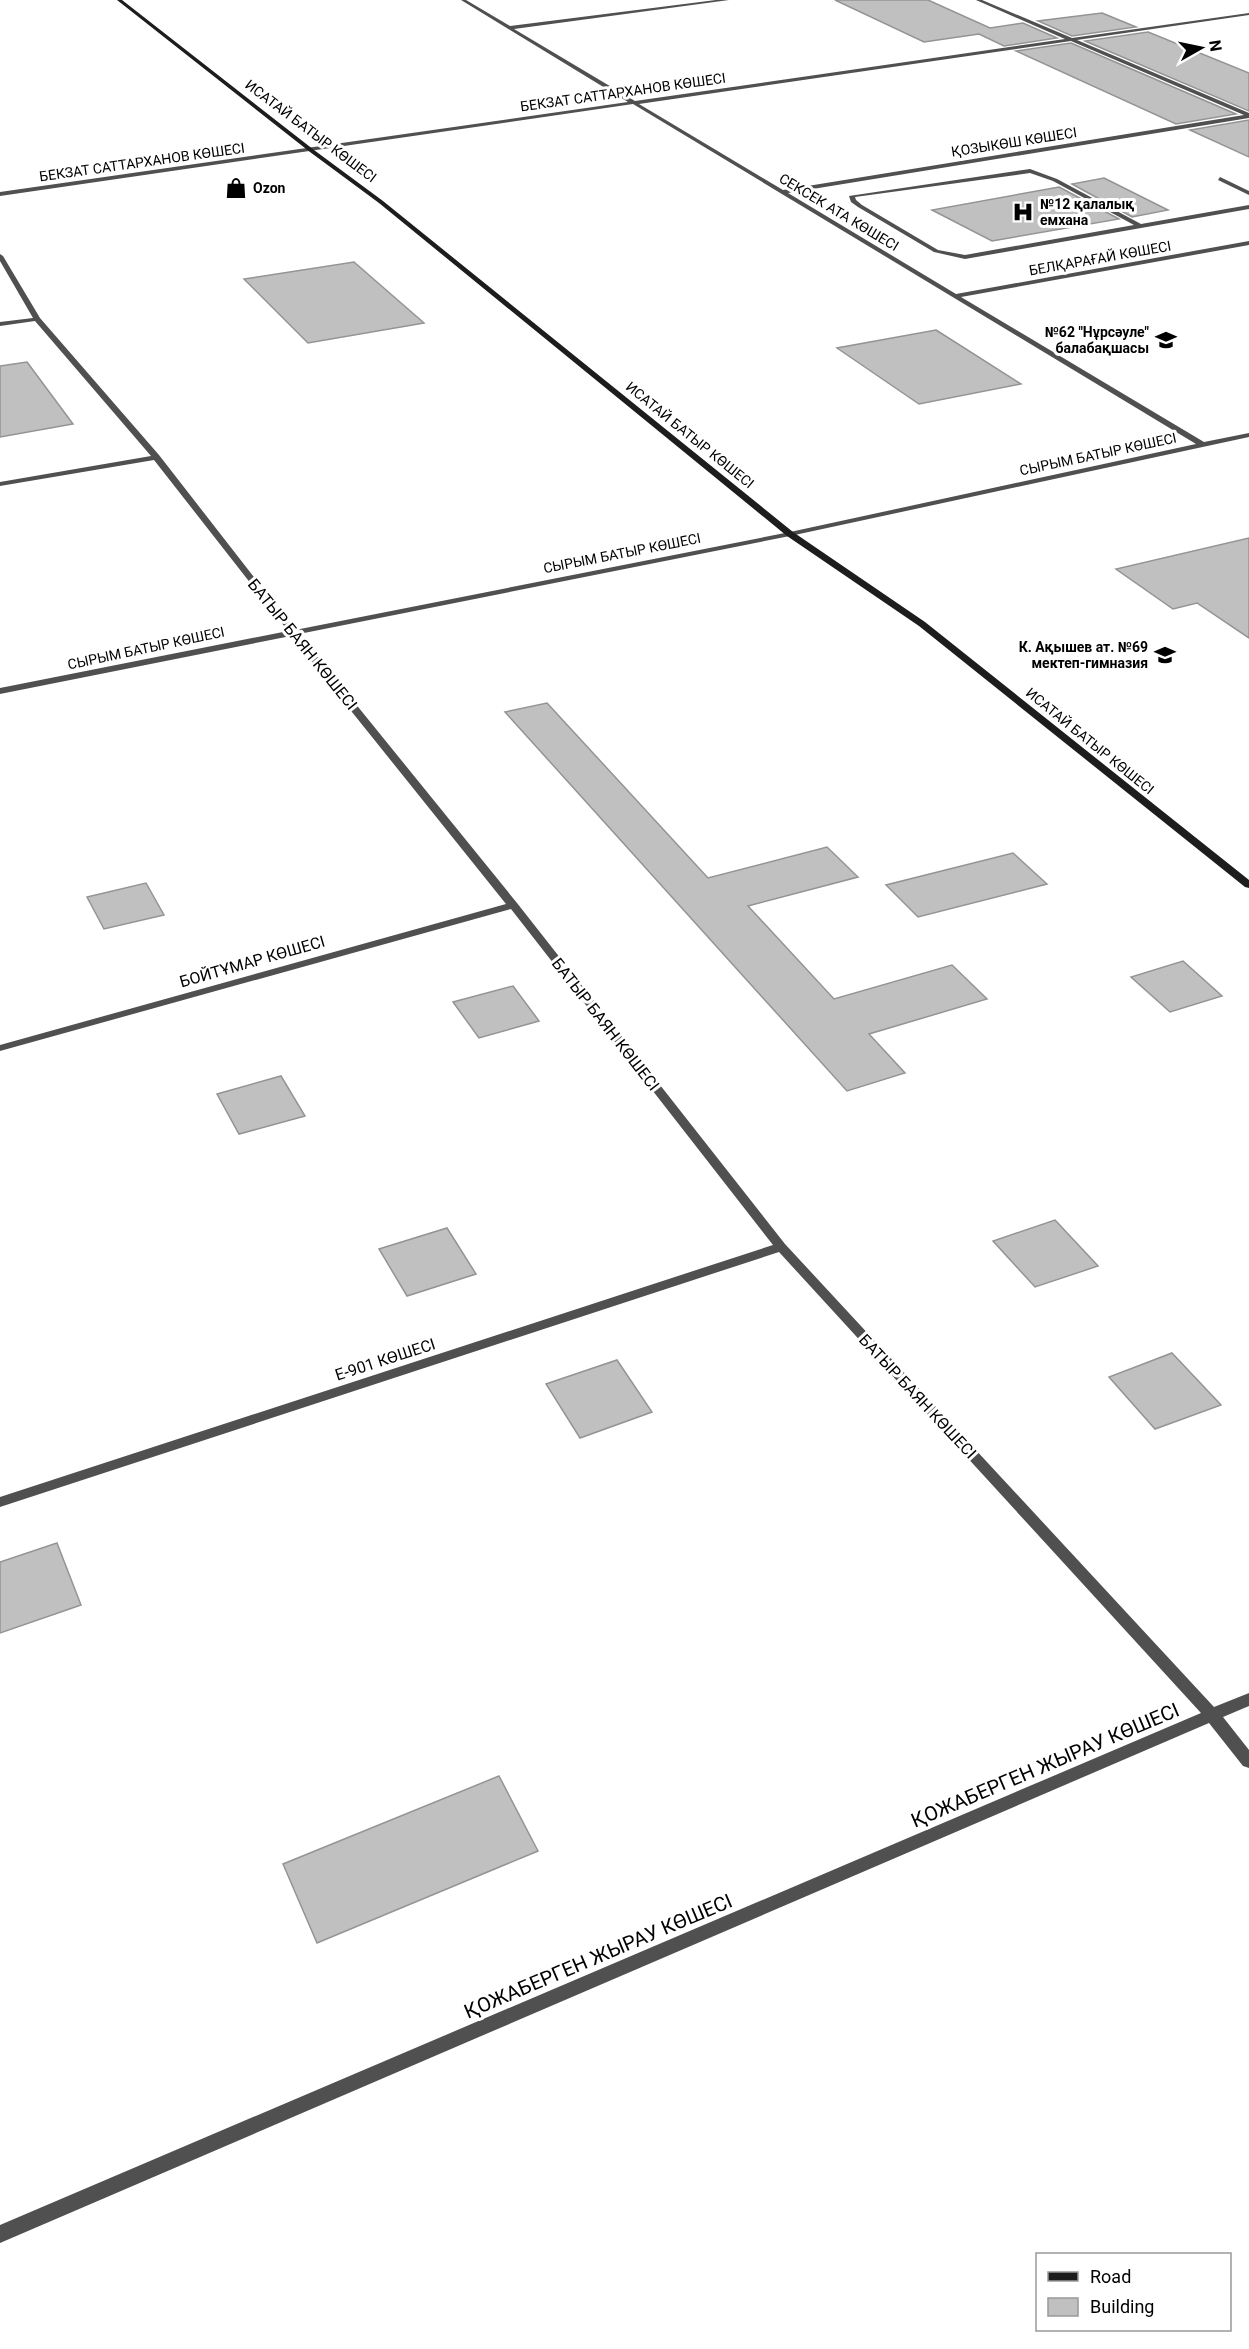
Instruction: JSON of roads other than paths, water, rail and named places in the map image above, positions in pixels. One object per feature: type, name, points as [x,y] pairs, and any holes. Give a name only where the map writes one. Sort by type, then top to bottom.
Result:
[{"type":"street","name":"ИСАТАЙ БАТЫР КӨШЕСІ","points":[[119,0],[381,202],[790,534],[922,624],[1249,885]]},
{"type":"street","name":"СЕКСЕК АТА КӨШЕСІ","points":[[463,0],[1203,445]]},
{"type":"street","points":[[509,28],[727,0]]},
{"type":"street","points":[[978,0],[1249,116]]},
{"type":"street","name":"БЕКЗАТ САТТАРХАНОВ КӨШЕСІ","points":[[0,194],[312,151],[634,102],[1249,14]]},
{"type":"street","name":"ҚОЗЫКӨШ КӨШЕСІ","points":[[782,192],[1249,116]]},
{"type":"street","points":[[1140,226],[1055,180],[1030,171],[852,196],[853,201],[860,206],[936,251],[965,257],[1249,207]]},
{"type":"street","points":[[1220,179],[1249,193]]},
{"type":"street","name":"БЕЛҚАРАҒАЙ КӨШЕСІ","points":[[955,296],[1249,243]]},
{"type":"street","name":"БАТЫР БАЯН КӨШЕСІ","points":[[0,256],[37,319],[156,457],[292,632],[513,905],[781,1247],[1213,1716],[1249,1761]]},
{"type":"street","points":[[0,324],[37,319]]},
{"type":"street","name":"СЫРЫМ БАТЫР КӨШЕСІ","points":[[0,691],[790,534],[1249,435]]},
{"type":"street","points":[[0,484],[156,457]]},
{"type":"street","name":"БОЙТҰМАР КӨШЕСІ","points":[[0,1048],[513,905]]},
{"type":"street","name":"Е-901 КӨШЕСІ","points":[[0,1502],[781,1247]]},
{"type":"street","name":"ҚОЖАБЕРГЕН ЖЫРАУ КӨШЕСІ","points":[[0,2234],[1249,1699]]},
{"type":"place","name":"Ozon","points":[[236,188]]},
{"type":"place","name":"№12 қалалық емхана","points":[[1023,212]]},
{"type":"place","name":"№62 \"Нұрсәуле\" балабақшасы","points":[[1166,340]]},
{"type":"place","name":"К. Ақышев ат. №69 мектеп-гимназия","points":[[1165,655]]}]
